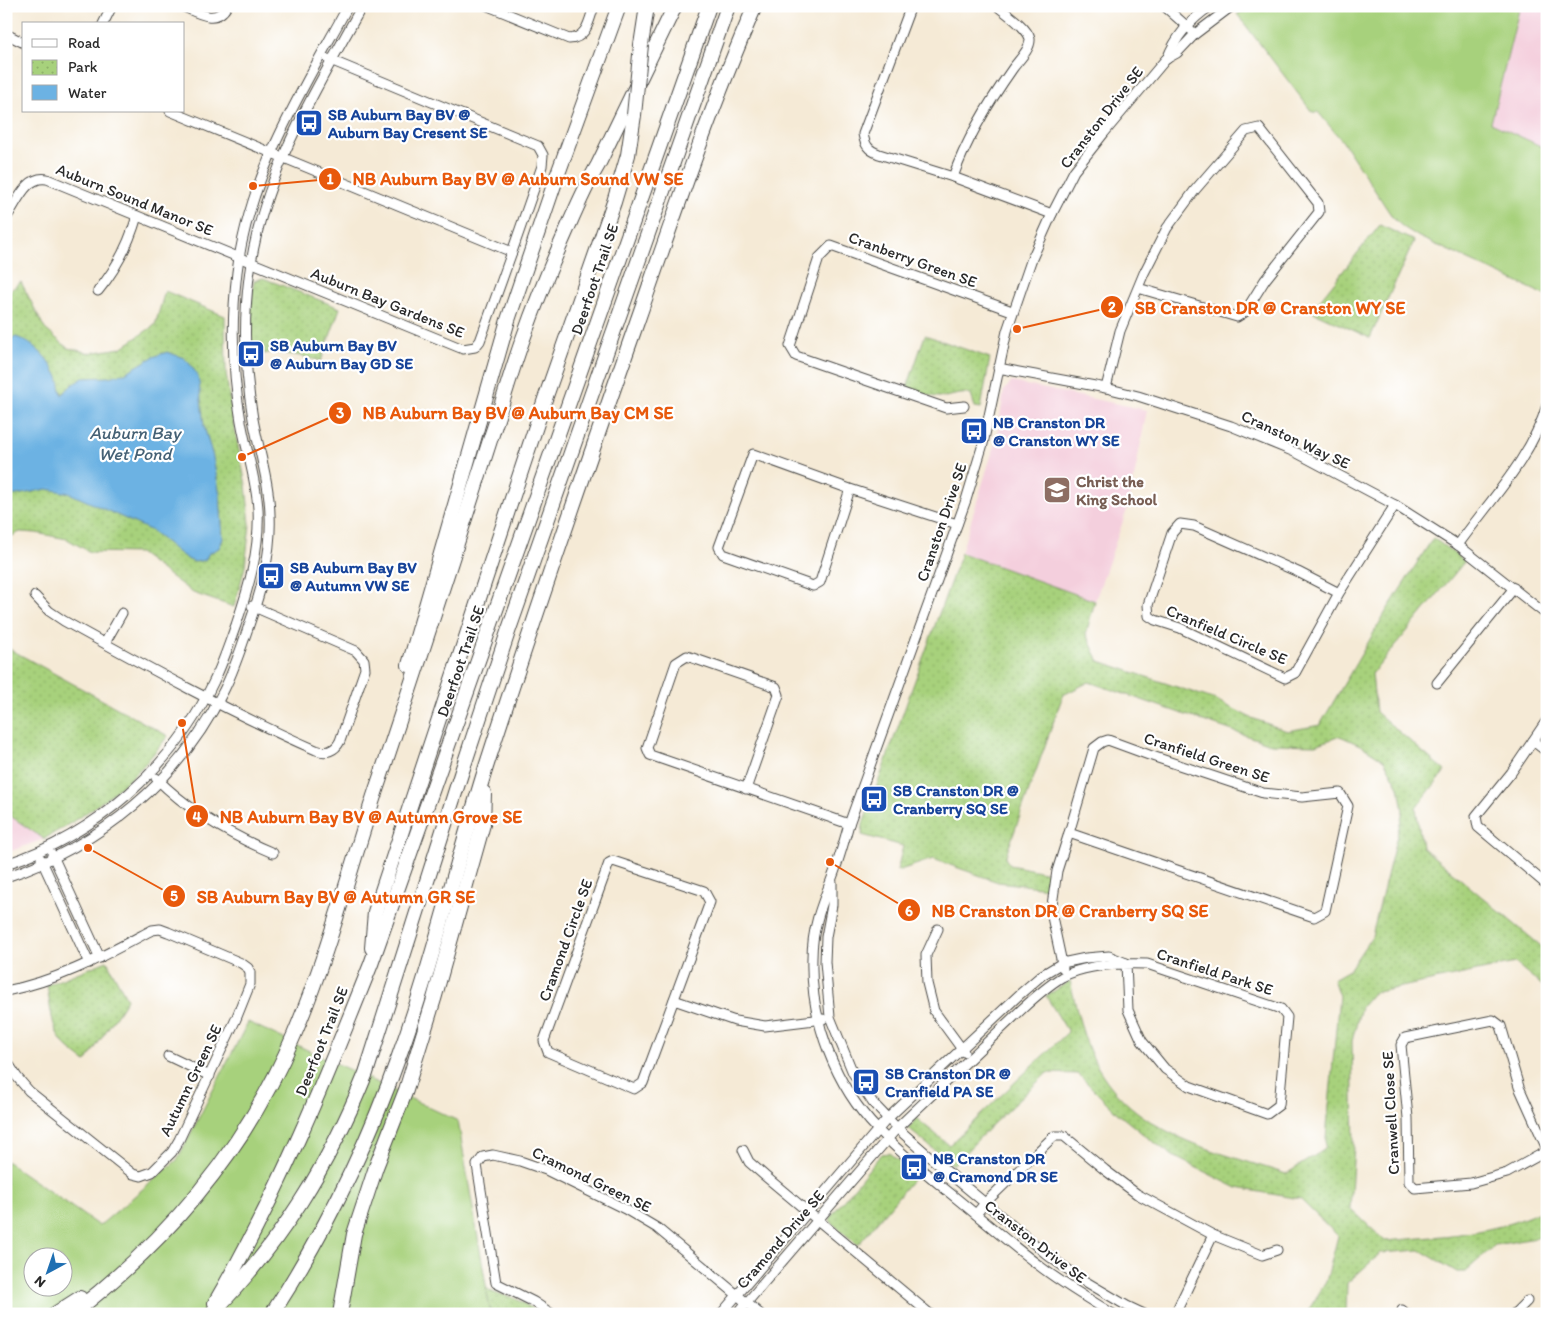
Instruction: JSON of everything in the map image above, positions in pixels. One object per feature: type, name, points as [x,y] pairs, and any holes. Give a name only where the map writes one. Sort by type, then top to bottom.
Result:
[{"type":"highway","points":[[387,760],[386,746],[508,320],[618,6]]},
{"type":"highway","points":[[371,964],[375,912],[544,400],[614,202],[628,155],[641,45],[648,6]]},
{"type":"highway","points":[[55,1314],[120,1272],[142,1254],[174,1222],[199,1193],[236,1143],[267,1091],[294,1036],[341,906],[524,336],[555,256],[588,183],[675,6]]},
{"type":"highway","name":"Deerfoot Trail SE","points":[[210,1314],[293,1150],[327,1074],[371,964],[710,6]]},
{"type":"highway","points":[[210,1314],[236,1289],[292,1216],[326,1162],[350,1113],[366,1073],[508,632],[728,6]]},
{"type":"highway","points":[[272,1314],[308,1256],[351,1173],[400,1056],[485,771],[585,470],[673,218],[738,45],[755,6]]},
{"type":"highway","points":[[738,45],[764,6]]},
{"type":"highway","points":[[340,1314],[354,1234],[376,1167],[406,1090],[434,999],[483,824],[485,771]]},
{"type":"highway","points":[[72,1314],[103,1290],[120,1272]]},
{"type":"street","points":[[104,22],[112,6]]},
{"type":"street","points":[[182,6],[205,16],[213,17],[221,14],[227,6]]},
{"type":"street","points":[[6,864],[49,847],[79,830],[126,796],[150,773],[179,739],[205,698],[222,664],[244,602],[255,557],[258,509],[254,476],[240,418],[234,362],[233,315],[239,258],[252,203],[270,153],[348,6]]},
{"type":"street","points":[[6,877],[43,863],[79,845],[111,824],[159,782],[186,751],[216,704],[237,659],[256,607],[266,569],[271,516],[268,482],[249,396],[246,358],[246,308],[251,263],[262,212],[282,158],[362,6]]},
{"type":"street","points":[[488,6],[569,39],[578,38],[584,33],[594,6]]},
{"type":"street","points":[[911,6],[863,134],[865,145],[871,151],[879,154],[954,177],[1052,214]]},
{"type":"street","points":[[954,177],[978,122],[1003,82],[1029,46],[1030,38],[1025,29],[997,6]]},
{"type":"street","points":[[1164,6],[1195,34]]},
{"type":"street","name":"Cranston Drive SE","points":[[1113,1314],[1076,1292],[1037,1264],[878,1130],[848,1090],[830,1057],[818,1020],[811,959],[820,906],[833,877],[849,824],[957,524],[982,444],[1012,311],[1031,260],[1074,172],[1166,59],[1173,44],[1187,27],[1211,6]]},
{"type":"street","name":"Cranston Drive SE","points":[[1166,59],[1177,53],[1195,34],[1232,6]]},
{"type":"street","points":[[6,34],[22,42]]},
{"type":"street","points":[[172,112],[512,252],[542,166],[543,155],[540,148],[532,142],[321,56]]},
{"type":"street","points":[[1106,388],[1120,331],[1144,272],[1167,228],[1195,190],[1246,131],[1259,128],[1318,203],[1319,212],[1265,280],[1245,312],[1237,317],[1138,288]]},
{"type":"street","name":"Auburn Sound Manor SE","points":[[6,218],[27,185],[34,180],[43,178],[251,263]]},
{"type":"street","points":[[98,291],[116,268],[137,216]]},
{"type":"street","name":"Cranberry Green SE","points":[[964,406],[946,408],[796,356],[790,346],[819,258],[831,246],[1012,311]]},
{"type":"street","name":"Auburn Bay Gardens SE","points":[[251,263],[468,350],[475,347],[480,341],[512,252]]},
{"type":"street","name":"Cranston Way SE","points":[[998,368],[1106,388],[1179,408],[1231,426],[1297,453],[1395,505],[1458,545],[1547,615]]},
{"type":"street","points":[[1458,545],[1518,466],[1534,438],[1547,405]]},
{"type":"street","points":[[850,489],[820,582],[812,586],[723,554],[719,547],[754,454],[850,489],[957,524]]},
{"type":"street","name":"Cranfield Circle SE","points":[[1339,594],[1289,568],[1194,526],[1180,524],[1172,533],[1148,605],[1149,616],[1155,620],[1180,628],[1285,678],[1295,673],[1339,594],[1395,505]]},
{"type":"street","points":[[1437,683],[1514,588]]},
{"type":"street","points":[[35,596],[58,618],[216,704],[320,752],[330,751],[338,744],[365,669],[362,657],[356,651],[244,602]]},
{"type":"street","points":[[105,643],[122,612]]},
{"type":"street","points":[[746,789],[780,695],[776,687],[687,656],[676,663],[647,748],[650,755],[746,789],[849,824]]},
{"type":"street","points":[[1547,720],[1511,772],[1476,816],[1478,827],[1547,885]]},
{"type":"street","name":"Cranfield Green SE","points":[[1064,976],[1052,912],[1057,872],[1094,748],[1102,742],[1108,740],[1263,793],[1302,798],[1340,793],[1348,806],[1325,912],[1314,918],[1069,833]]},
{"type":"street","points":[[1533,741],[1547,752]]},
{"type":"street","points":[[150,773],[184,803],[214,824],[237,837],[273,853]]},
{"type":"street","points":[[49,847],[100,958]]},
{"type":"street","points":[[38,852],[89,963]]},
{"type":"street","name":"Cramond Circle SE","points":[[613,861],[704,891],[710,902],[674,1000],[643,1083],[634,1089],[548,1052],[544,1041],[609,863],[613,861]]},
{"type":"street","name":"Cranston Drive SE","points":[[833,877],[832,905],[824,962],[830,1017],[853,1072],[873,1103],[896,1128],[1050,1257],[1083,1280],[1144,1314]]},
{"type":"street","points":[[938,929],[926,955],[927,983],[934,1011],[969,1058]]},
{"type":"street","name":"Autumn Green SE","points":[[6,991],[54,977],[89,963],[152,930],[160,930],[241,963],[248,968],[251,978],[210,1076],[172,1152],[152,1172],[141,1176],[133,1174],[30,1092],[6,1060]]},
{"type":"street","name":"Cranfield Park SE","points":[[887,1119],[1042,975],[1062,963],[1086,958],[1109,956],[1126,963]]},
{"type":"street","name":"Cranfield Park SE","points":[[896,1128],[1043,990],[1064,976],[1088,968],[1126,963],[1147,964],[1281,1009],[1287,1017],[1279,1105],[1267,1114],[1189,1086],[1165,1069],[1142,1041],[1128,1010],[1126,963]]},
{"type":"street","points":[[674,1000],[735,1021],[765,1026],[830,1017]]},
{"type":"street","name":"Cranwell Close SE","points":[[1493,1020],[1501,1026],[1518,1087],[1547,1150],[1507,1173],[1471,1183],[1415,1188],[1409,1182],[1408,1118],[1401,1045],[1405,1038],[1493,1020]]},
{"type":"street","points":[[168,1056],[210,1076]]},
{"type":"street","name":"Cramond Drive SE","points":[[887,1119],[807,1212],[774,1254],[737,1295],[747,1303],[896,1128]]},
{"type":"street","points":[[976,1214],[1054,1136],[1064,1136],[1137,1194],[1213,1235],[1262,1255],[1277,1250]]},
{"type":"street","points":[[743,1150],[749,1162],[930,1314]]},
{"type":"street","name":"Cramond Green SE","points":[[552,1314],[534,1302],[496,1284],[477,1165],[483,1157],[493,1154],[546,1170],[625,1209],[657,1228],[737,1295]]},
{"type":"street","points":[[1175,1314],[1213,1235]]},
{"type":"street","points":[[721,1314],[737,1295]]},
{"type":"street","points":[[1514,1314],[1527,1301]]},
{"type":"street","points":[[737,1314],[747,1303],[760,1314]]},
{"type":"shaded area","points":[[1520,6],[1547,6],[1547,149],[1491,123]]},
{"type":"shaded area","name":"Christ the King School","points":[[1012,382],[1147,410],[1129,504],[1095,601],[961,553],[997,437],[1004,390]]},
{"type":"shaded area","points":[[6,813],[44,839],[6,853]]},
{"type":"green space","points":[[1257,6],[1520,6],[1491,123],[1547,149],[1547,296],[1419,237],[1393,218],[1343,142],[1318,112],[1312,112],[1237,14]]},
{"type":"green space","points":[[1380,225],[1414,241],[1370,338],[1311,311]]},
{"type":"green space","points":[[263,278],[340,308],[321,361],[273,352],[249,357],[250,311],[254,281]]},
{"type":"green space","points":[[21,282],[45,329],[68,348],[90,353],[121,348],[155,325],[165,291],[225,316],[226,373],[233,421],[246,485],[250,524],[245,567],[234,607],[193,593],[139,553],[90,552],[67,539],[36,533],[20,532],[6,539],[6,294]]},
{"type":"green space","points":[[925,335],[990,358],[981,408],[975,407],[971,395],[935,397],[907,388]]},
{"type":"green space","points":[[1433,538],[1465,561],[1372,674],[1376,712],[1445,771],[1416,808],[1422,847],[1547,951],[1547,999],[1544,987],[1515,963],[1373,993],[1361,1007],[1352,1041],[1354,1146],[1350,1208],[1385,1241],[1468,1233],[1488,1229],[1528,1217],[1547,1208],[1547,1236],[1495,1245],[1465,1272],[1457,1272],[1420,1250],[1381,1253],[1347,1283],[1346,1314],[1306,1314],[1326,1282],[1338,1236],[1300,1199],[1237,1188],[1173,1156],[1116,1112],[1078,1074],[1047,1073],[953,1165],[911,1131],[909,1129],[916,1118],[949,1145],[1068,1032],[1046,996],[1070,981],[1091,1054],[1107,1081],[1127,1103],[1149,1121],[1174,1135],[1201,1146],[1286,1174],[1325,1149],[1339,996],[1333,979],[1349,970],[1372,936],[1403,811],[1399,787],[1384,760],[1360,745],[1340,736],[1316,745],[1271,744],[1089,682],[1063,695],[1005,858],[1010,865],[1049,873],[1047,888],[998,882],[933,859],[897,871],[903,846],[862,835],[863,824],[961,553],[1095,601],[1086,634],[1099,661],[1216,700],[1249,717],[1287,731],[1320,725],[1387,610]]},
{"type":"green space","points":[[6,647],[168,736],[143,766],[108,797],[44,839],[6,813]]},
{"type":"green space","points":[[107,961],[127,999],[86,1062],[64,1044],[56,1031],[47,985]]},
{"type":"green space","points":[[248,1022],[458,1121],[491,1314],[6,1314],[6,1161],[99,1226],[177,1160]]},
{"type":"green space","points":[[889,1153],[916,1175],[858,1245],[833,1224],[830,1220],[831,1216],[877,1159],[882,1154]]},
{"type":"green space","points":[[486,1288],[495,1293],[516,1299],[540,1314],[491,1314]]},
{"type":"water","name":"Auburn Bay Wet Pond","points":[[16,337],[34,347],[50,363],[58,377],[62,395],[83,378],[108,377],[125,373],[153,357],[167,352],[184,358],[189,363],[197,374],[199,382],[204,426],[213,457],[220,495],[223,539],[219,548],[209,553],[205,560],[195,562],[180,554],[152,531],[69,493],[47,489],[6,496],[6,340]]},
{"type":"place","name":"SB Auburn Bay BV @ Auburn Bay Cresent SE","points":[[309,123]]},
{"type":"place","name":"NB Auburn Bay BV @ Auburn Sound VW SE","points":[[253,186]]},
{"type":"place","name":"SB Cranston DR @ Cranston WY SE","points":[[1017,329]]},
{"type":"place","name":"SB Auburn Bay BV @ Auburn Bay GD SE","points":[[251,354]]},
{"type":"place","name":"NB Cranston DR @ Cranston WY SE","points":[[974,431]]},
{"type":"place","name":"NB Auburn Bay BV @ Auburn Bay CM SE","points":[[242,457]]},
{"type":"place","name":"Christ the King School","points":[[1057,490]]},
{"type":"place","name":"SB Auburn Bay BV @ Autumn VW SE","points":[[271,576]]},
{"type":"place","name":"NB Auburn Bay BV @ Autumn Grove SE","points":[[182,723]]},
{"type":"place","name":"SB Cranston DR @ Cranberry SQ SE","points":[[874,799]]},
{"type":"place","name":"SB Auburn Bay BV @ Autumn GR SE","points":[[88,848]]},
{"type":"place","name":"NB Cranston DR @ Cranberry SQ SE","points":[[830,862]]},
{"type":"place","name":"SB Cranston DR @ Cranfield PA SE","points":[[866,1082]]},
{"type":"place","name":"NB Cranston DR @ Cramond DR SE","points":[[914,1167]]}]
